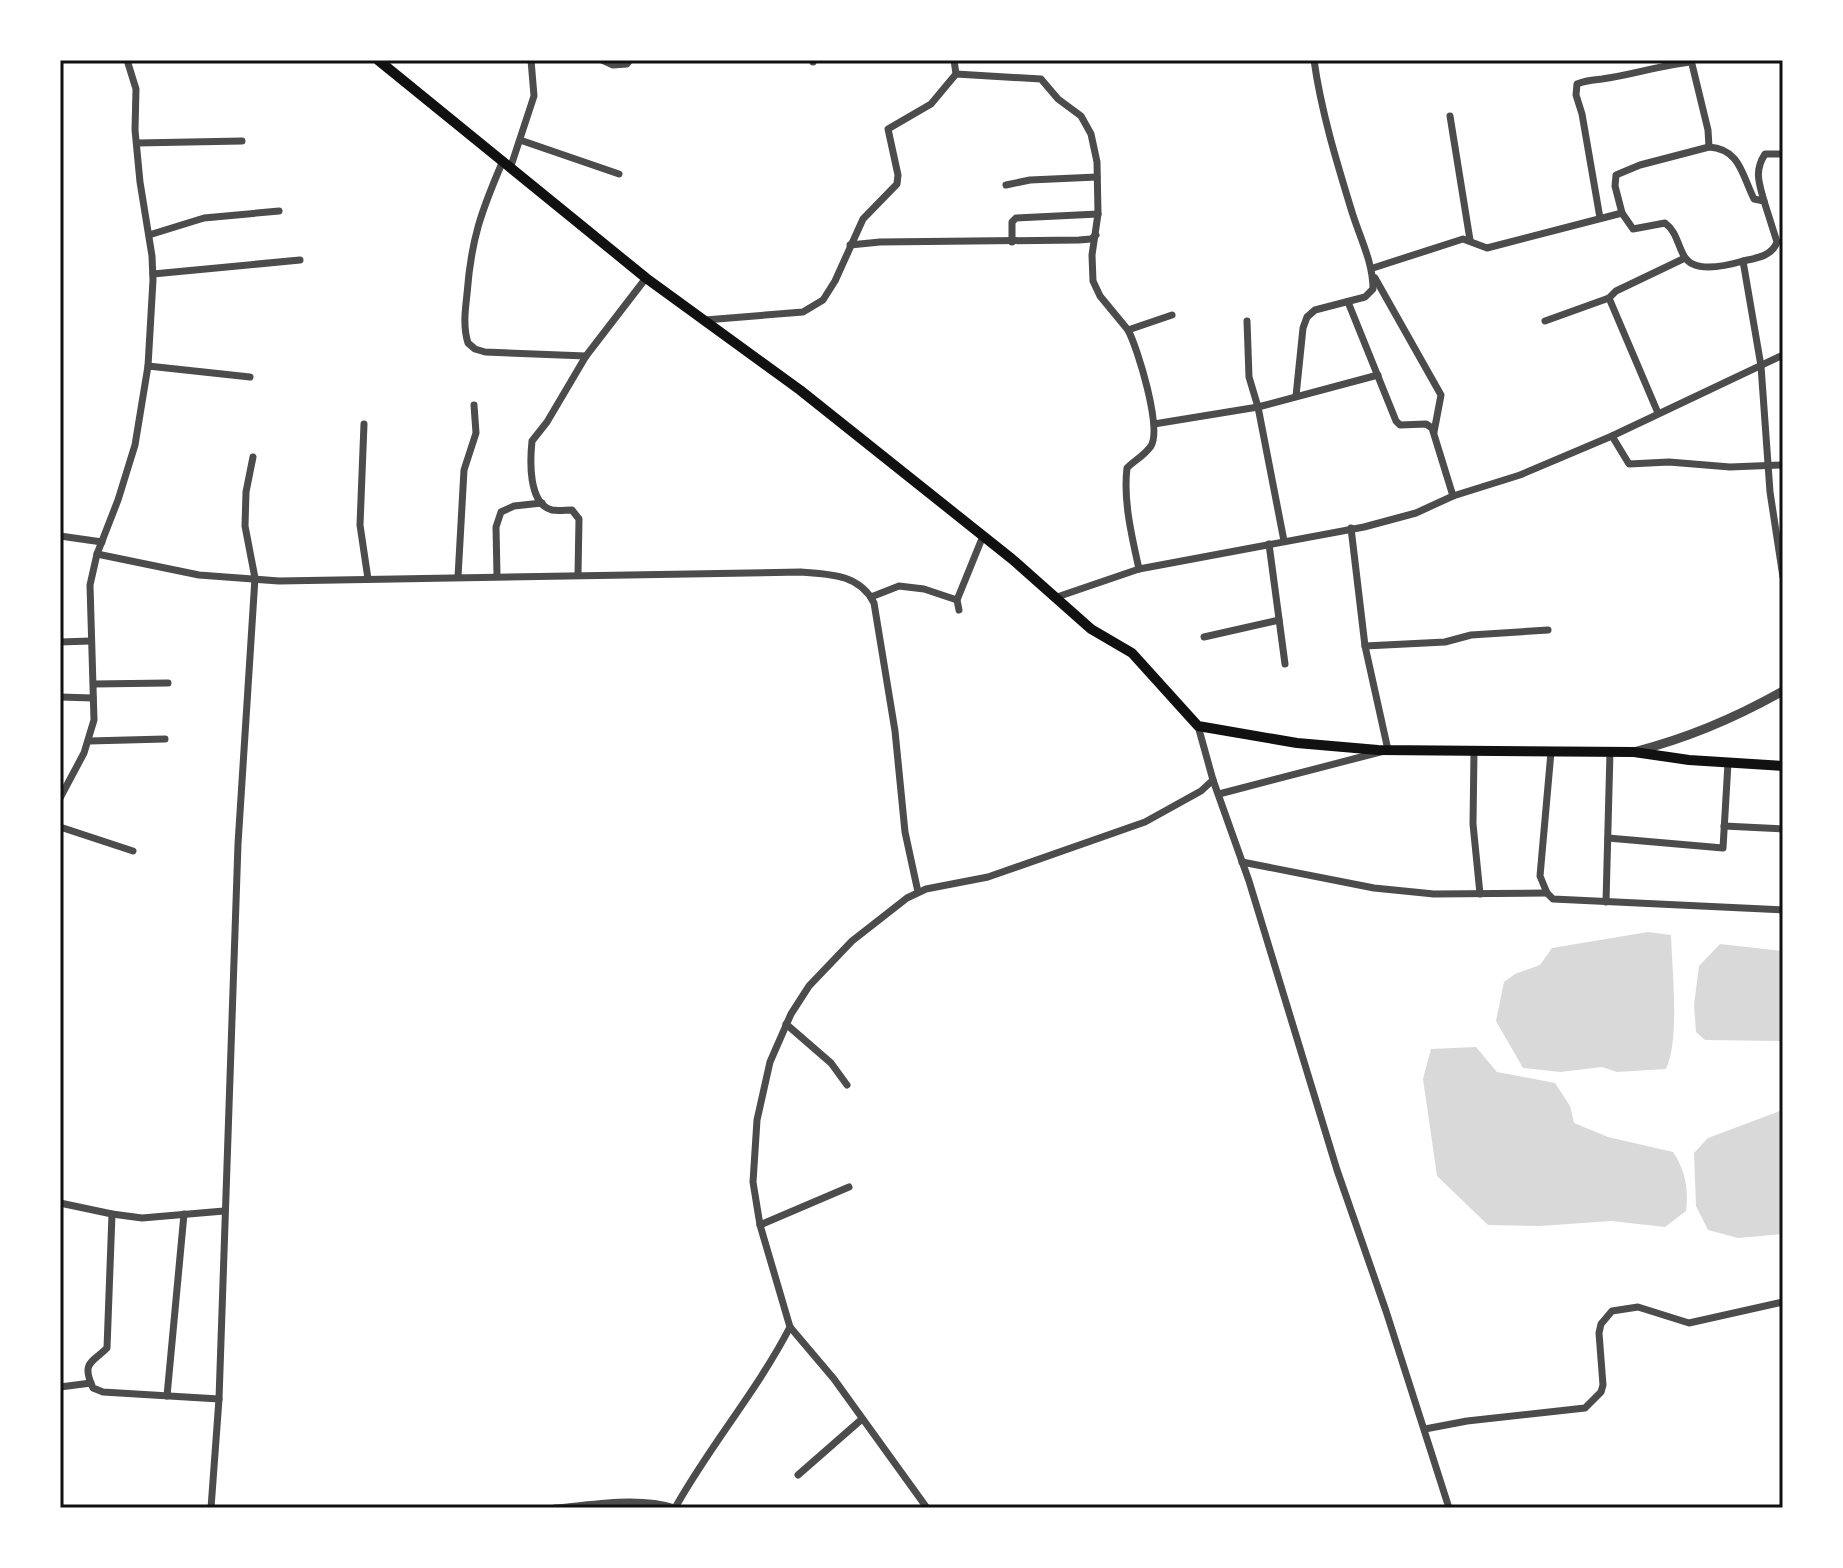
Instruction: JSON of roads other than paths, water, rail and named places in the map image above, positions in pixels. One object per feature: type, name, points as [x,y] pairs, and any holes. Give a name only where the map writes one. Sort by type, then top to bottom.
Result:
[{"type":"main road","points":[[378,60],[646,278],[800,390],[983,536],[1091,629],[1132,653],[1198,726],[1297,743],[1388,750],[1634,752],[1783,766]]},
{"type":"street","points":[[60,798],[89,741],[94,720],[90,585],[97,554],[135,445],[148,366],[153,274],[140,182],[136,89],[127,60]]},
{"type":"street","points":[[531,60],[534,96],[520,140],[477,226],[471,248],[464,320],[468,343],[485,352],[586,356]]},
{"type":"street","points":[[602,60],[619,65],[627,64],[630,60]]},
{"type":"street","points":[[702,320],[755,318],[811,309],[823,300],[863,219],[897,184],[898,175],[888,129],[931,104],[956,74],[954,60]]},
{"type":"street","points":[[1314,60],[1338,164],[1363,248],[1373,272],[1441,395],[1434,434]]},
{"type":"street","points":[[1629,60],[1631,72]]},
{"type":"street","points":[[1600,218],[1575,87],[1577,84],[1587,79],[1602,79],[1691,61],[1708,130],[1709,147]]},
{"type":"street","points":[[956,74],[1041,79],[1058,99],[1081,116],[1091,134],[1096,149],[1098,214],[1092,255],[1093,281],[1100,296],[1128,330],[1142,364],[1154,424],[1151,446],[1127,468],[1130,525],[1139,569]]},
{"type":"street","points":[[1450,116],[1470,240],[1476,246],[1487,248],[1622,213]]},
{"type":"street","points":[[520,140],[619,174]]},
{"type":"street","points":[[137,143],[242,141]]},
{"type":"street","points":[[1764,201],[1754,199],[1733,155],[1723,148],[1709,147],[1640,165],[1616,175],[1615,186],[1622,213],[1633,229],[1665,223],[1673,229],[1685,258],[1694,266],[1702,267],[1765,256],[1776,246],[1776,234],[1757,174],[1765,154],[1783,154]]},
{"type":"street","points":[[1006,185],[1030,180],[1097,177]]},
{"type":"street","points":[[149,235],[204,218],[279,211]]},
{"type":"street","points":[[1012,242],[1012,222],[1016,218],[1098,214]]},
{"type":"street","points":[[850,245],[1079,240],[1096,235]]},
{"type":"street","points":[[1373,272],[1463,239],[1470,240]]},
{"type":"street","points":[[1545,321],[1609,298],[1616,291],[1685,258]]},
{"type":"street","points":[[153,274],[300,260]]},
{"type":"street","points":[[1743,261],[1761,366],[1769,467],[1783,577]]},
{"type":"street","points":[[1296,396],[1303,328],[1307,317],[1315,310],[1365,297],[1373,289],[1373,272]]},
{"type":"street","points":[[578,574],[579,519],[572,510],[552,510],[542,503],[534,485],[530,454],[532,441],[586,356],[646,278]]},
{"type":"street","points":[[1609,298],[1658,413]]},
{"type":"street","points":[[1348,302],[1400,425],[1426,424],[1432,428],[1453,496]]},
{"type":"street","points":[[1128,330],[1172,315]]},
{"type":"street","points":[[1247,321],[1249,377],[1258,407],[1284,541]]},
{"type":"street","points":[[1057,597],[1139,569],[1416,513],[1453,496],[1520,475],[1612,436],[1783,355]]},
{"type":"street","points":[[148,366],[250,377]]},
{"type":"street","points":[[1154,424],[1258,407],[1378,375]]},
{"type":"street","points":[[458,577],[464,470],[476,433],[474,405]]},
{"type":"street","points":[[364,424],[359,505],[368,579]]},
{"type":"street","points":[[1612,436],[1629,464],[1783,465]]},
{"type":"street","points":[[211,1508],[219,1399],[238,844],[255,578],[245,526],[246,492],[253,457]]},
{"type":"street","points":[[497,576],[496,527],[501,512],[514,506],[542,503]]},
{"type":"street","points":[[1219,794],[1388,750],[1365,646],[1351,528]]},
{"type":"street","points":[[60,536],[102,542]]},
{"type":"street","points":[[959,610],[957,600],[983,536]]},
{"type":"street","points":[[1269,544],[1285,664]]},
{"type":"street","points":[[97,554],[199,575],[279,581],[786,572],[832,574],[856,582],[871,597],[895,731],[905,832],[918,892]]},
{"type":"street","points":[[871,597],[899,586],[924,589],[957,600]]},
{"type":"street","points":[[1204,637],[1279,620]]},
{"type":"street","points":[[1365,646],[1445,642],[1471,635],[1548,630]]},
{"type":"street","points":[[60,642],[90,641]]},
{"type":"street","points":[[94,684],[168,683]]},
{"type":"street","points":[[1634,752],[1750,710],[1783,691]]},
{"type":"street","points":[[60,697],[93,698]]},
{"type":"street","points":[[1198,726],[1337,1170],[1449,1508]]},
{"type":"street","points":[[89,741],[165,739]]},
{"type":"street","points":[[1474,752],[1473,824],[1480,894]]},
{"type":"street","points":[[1551,752],[1540,876],[1553,899],[1783,910]]},
{"type":"street","points":[[1606,902],[1610,752]]},
{"type":"street","points":[[1608,838],[1723,848],[1728,763]]},
{"type":"street","points":[[927,1508],[834,1379],[790,1327],[760,1225],[753,1182],[757,1120],[770,1062],[786,1024],[809,986],[831,961],[894,907],[918,892],[988,877],[1145,822],[1201,791],[1213,780]]},
{"type":"street","points":[[1724,826],[1783,829]]},
{"type":"street","points":[[60,827],[133,851]]},
{"type":"street","points":[[1242,862],[1374,888],[1434,894],[1547,893]]},
{"type":"street","points":[[786,1024],[831,1063],[847,1085]]},
{"type":"street","points":[[760,1225],[849,1187]]},
{"type":"street","points":[[60,1203],[142,1218],[224,1211]]},
{"type":"street","points":[[112,1214],[107,1348],[91,1359],[93,1388],[103,1392],[219,1399]]},
{"type":"street","points":[[167,1396],[184,1214]]},
{"type":"street","points":[[1425,1429],[1467,1421],[1585,1408],[1601,1392],[1603,1385],[1601,1324],[1606,1315],[1620,1308],[1638,1307],[1689,1323],[1783,1302]]},
{"type":"street","points":[[555,1508],[639,1502],[675,1508],[754,1389],[790,1327]]},
{"type":"street","points":[[60,1387],[91,1383]]},
{"type":"street","points":[[798,1475],[862,1419]]}]
